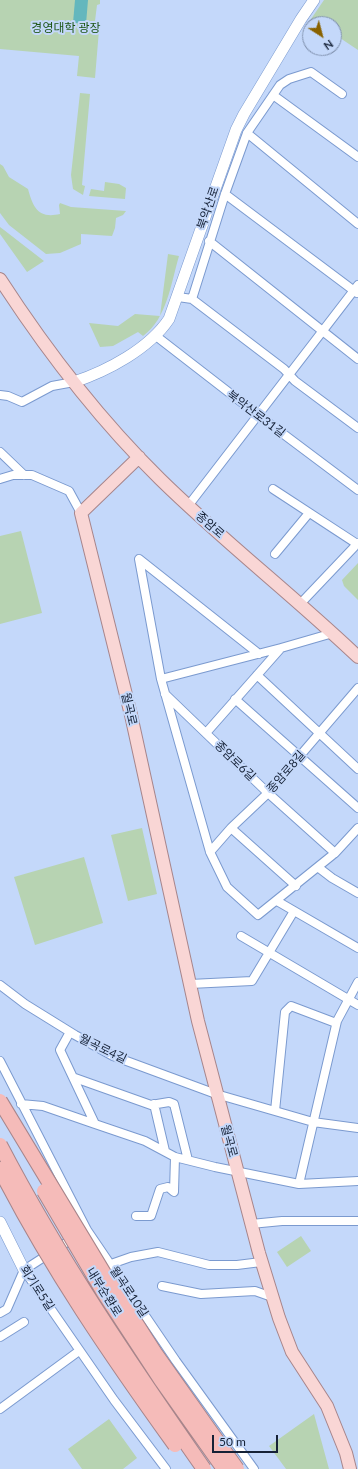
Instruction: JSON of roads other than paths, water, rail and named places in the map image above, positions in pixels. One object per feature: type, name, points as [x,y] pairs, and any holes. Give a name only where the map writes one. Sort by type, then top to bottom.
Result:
[{"type":"highway","name":"내부순환로","points":[[0,1102],[43,1189],[104,1293],[161,1380],[224,1469]]},
{"type":"highway","points":[[0,1102],[105,1275],[155,1353],[237,1469]]},
{"type":"highway","name":"내부순환로","points":[[0,1145],[41,1221],[89,1300],[137,1374],[204,1469]]},
{"type":"highway","points":[[0,1169],[28,1222],[82,1311],[193,1469]]},
{"type":"main road","name":"종암로","points":[[1,283],[74,382],[139,457],[188,506],[301,603],[358,657]]},
{"type":"main road","points":[[81,513],[139,457]]},
{"type":"main road","name":"월곡로","points":[[81,513],[131,715],[190,984],[216,1094],[261,1262],[292,1352],[327,1406],[346,1452],[350,1469]]},
{"type":"street","name":"북악산로","points":[[74,382],[105,372],[156,336],[169,319],[236,130],[248,107],[314,0]]},
{"type":"street","points":[[192,299],[225,194],[248,133],[273,95],[285,81],[310,72],[342,94]]},
{"type":"street","points":[[273,95],[358,156]]},
{"type":"street","points":[[248,133],[358,224]]},
{"type":"street","points":[[188,506],[322,332],[357,290],[225,194]]},
{"type":"street","points":[[210,242],[358,359]]},
{"type":"street","points":[[178,297],[192,299],[358,428]]},
{"type":"street","name":"북악산로31길","points":[[156,336],[358,490]]},
{"type":"street","points":[[0,395],[22,402],[52,386],[74,382]]},
{"type":"street","points":[[0,452],[24,475]]},
{"type":"street","points":[[0,479],[13,475],[32,475],[69,491],[81,513]]},
{"type":"street","points":[[273,489],[357,543],[301,603]]},
{"type":"street","points":[[275,554],[309,513]]},
{"type":"street","points":[[259,654],[139,559],[164,693],[210,852],[227,887],[258,915],[319,868],[358,828]]},
{"type":"street","points":[[161,679],[333,633]]},
{"type":"street","name":"종암로6길","points":[[280,648],[206,733],[268,793],[335,853]]},
{"type":"street","points":[[257,675],[358,769]]},
{"type":"street","name":"종암로8길","points":[[210,852],[231,828],[268,793],[358,688]]},
{"type":"street","points":[[164,693],[206,733]]},
{"type":"street","points":[[235,700],[358,808]]},
{"type":"street","points":[[231,828],[296,886]]},
{"type":"street","points":[[319,868],[332,878],[358,893]]},
{"type":"street","points":[[277,900],[358,948]]},
{"type":"street","points":[[190,984],[252,982],[294,911]]},
{"type":"street","points":[[241,936],[358,1005]]},
{"type":"street","points":[[299,1184],[336,1023],[358,982]]},
{"type":"street","name":"월곡로4길","points":[[0,985],[25,1004],[70,1032],[113,1056],[216,1094],[313,1122],[358,1128]]},
{"type":"street","points":[[275,1111],[285,1012],[291,1006],[336,1023]]},
{"type":"street","points":[[70,1032],[60,1050],[75,1078],[95,1124]]},
{"type":"street","name":"월곡로10길","points":[[0,1061],[86,1230],[111,1264],[176,1361],[254,1469]]},
{"type":"street","points":[[75,1078],[151,1105],[169,1102],[174,1104],[188,1160]]},
{"type":"street","points":[[21,1104],[43,1106],[145,1141],[175,1157],[188,1160],[299,1184],[358,1181]]},
{"type":"street","points":[[154,1104],[165,1151]]},
{"type":"street","points":[[136,1216],[151,1216],[160,1189],[168,1188],[174,1192],[175,1157]]},
{"type":"street","points":[[251,1224],[282,1221],[358,1222]]},
{"type":"street","name":"회기로5길","points":[[0,1222],[24,1270],[114,1400],[166,1469]]},
{"type":"street","points":[[0,1313],[7,1310],[24,1270],[86,1230]]},
{"type":"street","points":[[111,1264],[131,1256],[158,1252],[209,1265],[261,1262]]},
{"type":"street","points":[[162,1286],[201,1294],[255,1291],[272,1297]]},
{"type":"street","points":[[0,1336],[12,1331],[24,1322]]},
{"type":"street","points":[[0,1409],[80,1350]]},
{"type":"park label","name":"경영대학 광장","points":[[66,28]]}]
